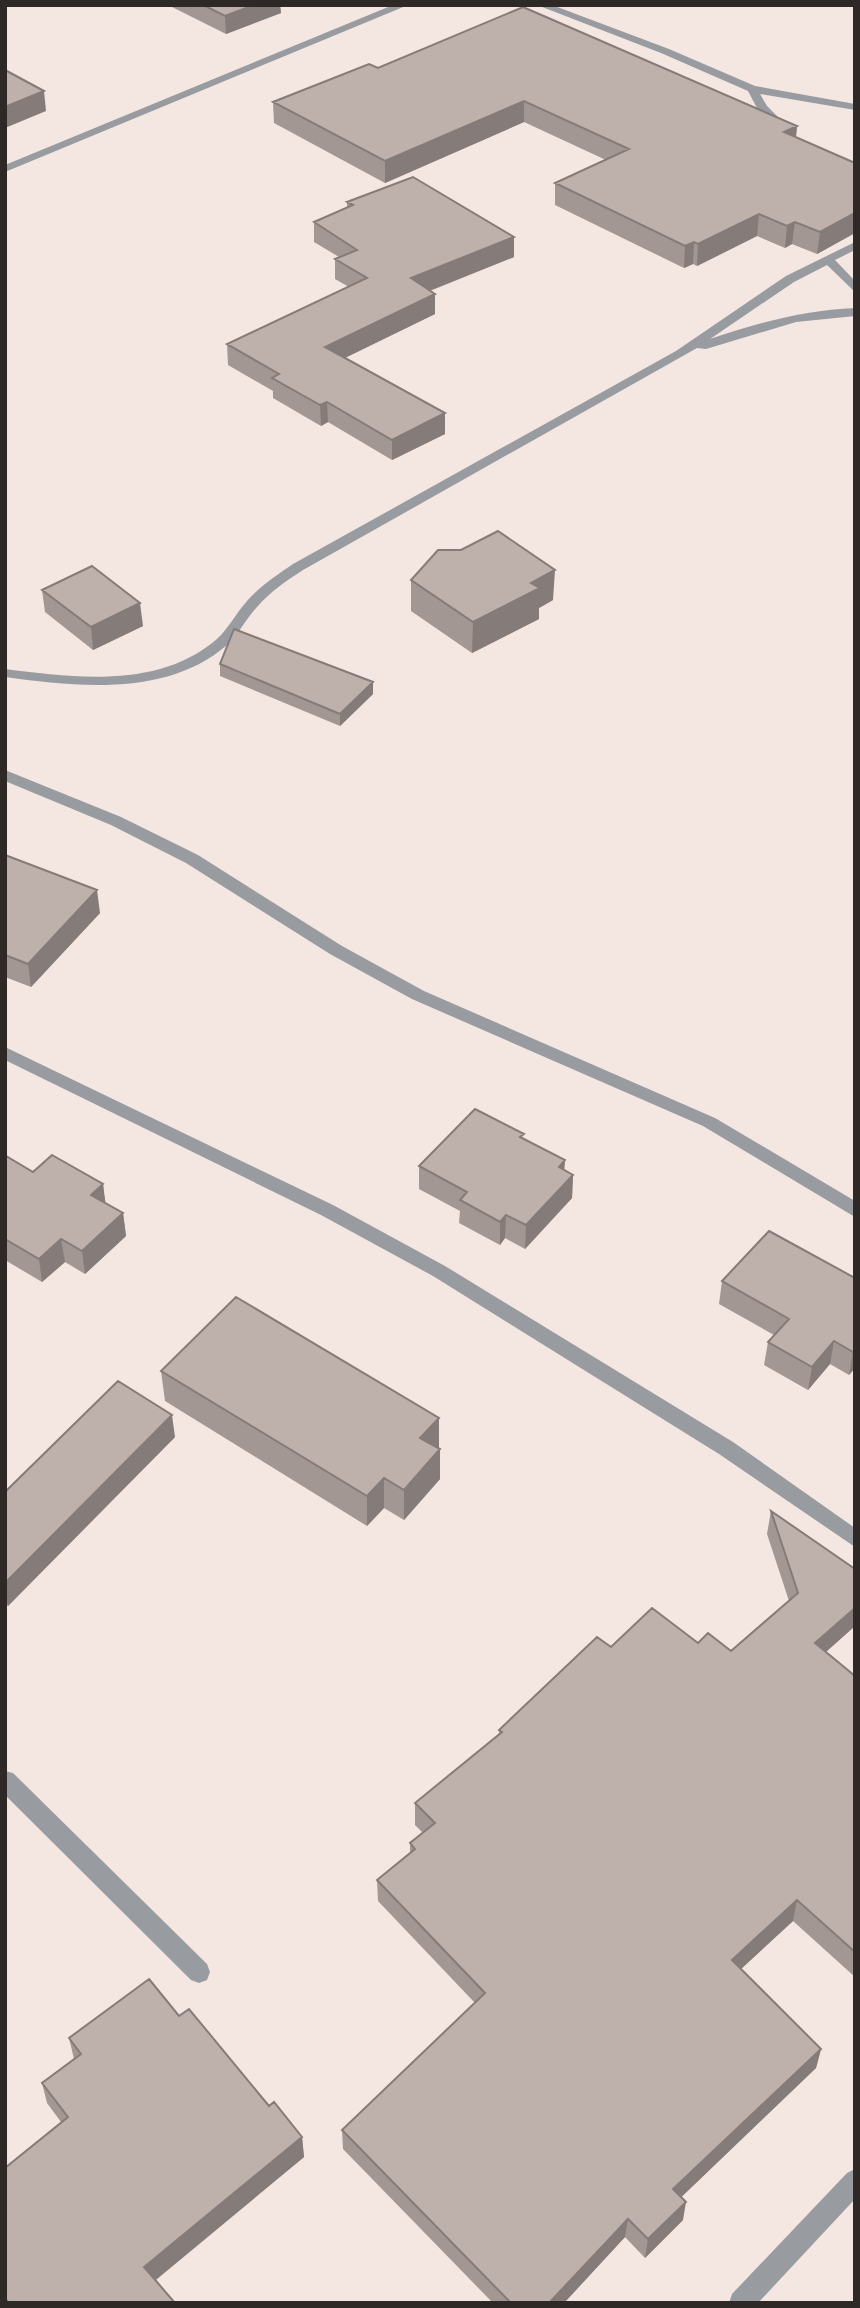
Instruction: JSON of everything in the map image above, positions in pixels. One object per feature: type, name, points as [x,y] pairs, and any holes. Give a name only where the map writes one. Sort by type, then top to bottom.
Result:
[{"type":"street","points":[[542,5],[665,51],[752,89],[855,107]]},
{"type":"street","points":[[5,169],[396,6]]},
{"type":"street","points":[[752,89],[762,108],[789,132]]},
{"type":"street","points":[[5,673],[56,680],[119,681],[179,668],[200,658],[234,629],[256,598],[298,567],[680,354],[764,295],[855,245]]},
{"type":"street","points":[[828,259],[855,288]]},
{"type":"street","points":[[680,354],[782,321],[855,312]]},
{"type":"street","points":[[5,775],[116,821],[192,859],[336,950],[418,995],[709,1122],[855,1210]]},
{"type":"street","points":[[5,1054],[327,1210],[439,1271],[726,1448],[855,1539]]},
{"type":"street","points":[[5,1780],[199,1972]]},
{"type":"street","points":[[741,2303],[821,2221],[855,2181]]},
{"type":"building","points":[[203,5],[254,5],[225,16]]},
{"type":"building","points":[[523,7],[797,126],[784,132],[855,163],[855,213],[820,232],[795,222],[787,226],[759,214],[698,244],[694,242],[685,246],[555,183],[629,149],[524,101],[385,161],[273,102],[369,64],[378,68]]},
{"type":"building","points":[[5,70],[44,91],[5,107]]},
{"type":"building","points":[[413,177],[514,237],[411,278],[435,294],[325,347],[445,413],[392,440],[327,402],[320,405],[272,378],[279,374],[227,344],[367,278],[335,259],[357,250],[314,222],[353,205],[347,202]]},
{"type":"building","points":[[498,531],[555,570],[531,583],[540,588],[473,622],[411,580],[438,550],[461,550]]},
{"type":"building","points":[[92,566],[140,603],[91,627],[42,590]]},
{"type":"building","points":[[234,629],[373,682],[340,714],[220,664]]},
{"type":"building","points":[[5,855],[97,890],[28,964],[5,955]]},
{"type":"building","points":[[475,1109],[524,1134],[520,1137],[565,1160],[559,1167],[573,1175],[526,1225],[506,1215],[500,1222],[460,1200],[467,1192],[419,1166]]},
{"type":"building","points":[[52,1155],[103,1184],[91,1195],[123,1213],[82,1251],[61,1239],[39,1259],[5,1239],[5,1156],[33,1172]]},
{"type":"building","points":[[769,1231],[855,1278],[853,1352],[834,1341],[812,1367],[768,1342],[789,1319],[722,1281]]},
{"type":"building","points":[[236,1297],[439,1418],[420,1438],[440,1449],[404,1490],[384,1478],[367,1496],[161,1371]]},
{"type":"building","points":[[118,1381],[172,1415],[5,1583],[5,1492]]},
{"type":"building","points":[[771,1511],[855,1569],[855,1608],[815,1643],[855,1676],[855,1952],[797,1900],[732,1960],[821,2049],[673,2189],[686,2202],[648,2239],[628,2219],[549,2303],[511,2303],[342,2130],[485,1993],[377,1880],[415,1849],[410,1843],[435,1823],[415,1803],[502,1732],[499,1730],[597,1637],[611,1647],[652,1608],[698,1643],[708,1633],[731,1651],[798,1593]]},
{"type":"building","points":[[149,1979],[179,2016],[189,2009],[269,2106],[274,2102],[302,2137],[144,2267],[175,2303],[9,2303],[5,2298],[5,2168],[68,2117],[42,2083],[81,2054],[69,2038]]}]
